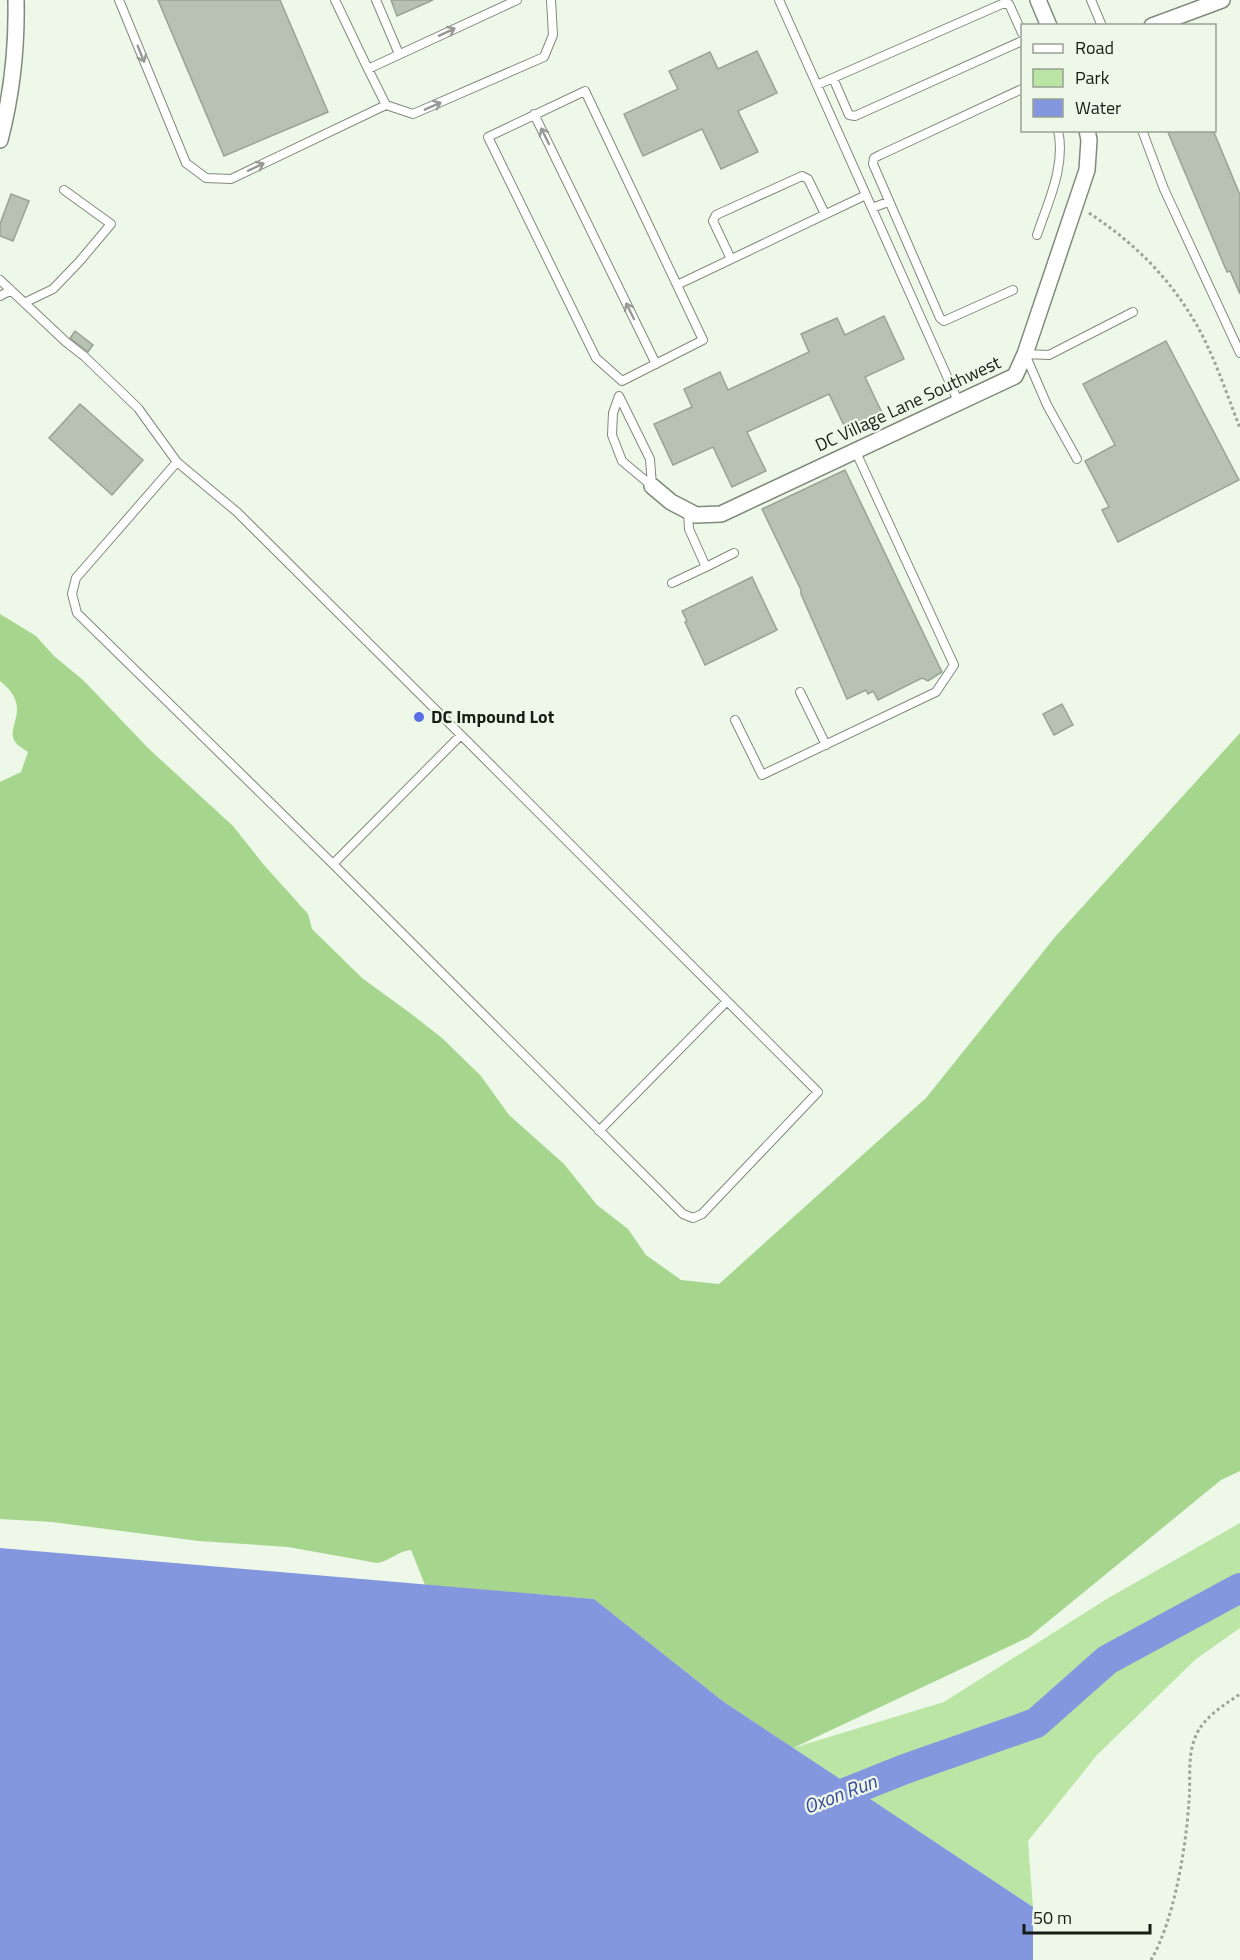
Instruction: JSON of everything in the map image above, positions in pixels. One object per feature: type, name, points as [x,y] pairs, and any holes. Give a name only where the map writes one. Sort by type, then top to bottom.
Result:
[{"type":"street","points":[[0,140],[14,63],[16,0]]},
{"type":"street","points":[[1038,0],[1048,24]]},
{"type":"street","points":[[1157,24],[1222,0]]},
{"type":"street","name":"DC Village Lane Southwest","points":[[652,486],[671,502],[696,515],[721,513],[1015,376],[1077,205],[1087,170],[1087,132]]},
{"type":"lane","points":[[119,0],[186,164],[206,178],[231,178],[367,116],[386,105]]},
{"type":"lane","points":[[335,0],[386,105],[413,114],[544,57],[553,35],[551,0]]},
{"type":"lane","points":[[376,0],[399,54]]},
{"type":"lane","points":[[368,69],[517,0]]},
{"type":"lane","points":[[779,0],[958,401]]},
{"type":"lane","points":[[1091,0],[1101,24]]},
{"type":"lane","points":[[817,85],[1002,4],[1009,4],[1021,29]]},
{"type":"lane","points":[[833,78],[849,115],[855,116],[1021,42]]},
{"type":"lane","points":[[1013,291],[944,321],[940,318],[873,164],[874,158],[1021,90]]},
{"type":"lane","points":[[622,381],[596,358],[488,137],[585,91],[704,340],[622,381],[613,413],[612,435],[622,461],[652,486]]},
{"type":"lane","points":[[534,114],[656,364]]},
{"type":"lane","points":[[1036,235],[1059,169],[1058,132]]},
{"type":"lane","points":[[1143,132],[1164,189],[1237,342],[1240,353]]},
{"type":"lane","points":[[731,260],[713,221],[716,215],[802,176],[808,179],[825,214]]},
{"type":"lane","points":[[26,303],[53,289],[111,224],[64,190]]},
{"type":"lane","points":[[677,285],[866,195]]},
{"type":"lane","points":[[872,208],[888,202]]},
{"type":"lane","points":[[0,280],[138,408],[177,462],[237,512],[818,1092],[702,1214],[693,1218],[683,1214],[333,864],[77,614],[72,594],[76,578],[177,462]]},
{"type":"lane","points":[[0,296],[11,290]]},
{"type":"lane","points":[[1077,459],[1047,405],[1024,354],[1049,355],[1133,312]]},
{"type":"lane","points":[[618,396],[650,459],[652,486]]},
{"type":"lane","points":[[735,720],[762,775],[936,692],[954,665],[855,450]]},
{"type":"lane","points":[[687,511],[689,529],[706,567]]},
{"type":"lane","points":[[672,583],[734,553]]},
{"type":"lane","points":[[800,692],[826,746]]},
{"type":"lane","points":[[333,864],[462,735]]},
{"type":"lane","points":[[599,1131],[727,1001]]},
{"type":"path","points":[[1077,205],[1127,240],[1164,278],[1191,314],[1240,428]]},
{"type":"path","points":[[1151,1960],[1161,1942],[1185,1847],[1191,1756],[1195,1737],[1204,1723],[1240,1694]]},
{"type":"green space","points":[[0,614],[36,636],[54,656],[83,680],[149,749],[233,826],[308,914],[312,929],[362,978],[442,1038],[481,1076],[509,1115],[564,1164],[597,1205],[628,1229],[646,1255],[681,1280],[719,1284],[926,1098],[1055,937],[1240,733],[1240,1471],[1221,1480],[1029,1637],[793,1748],[724,1702],[594,1599],[425,1585],[411,1550],[377,1563],[288,1547],[199,1541],[52,1522],[0,1519],[0,782],[21,772],[28,752],[17,744],[13,737],[17,709],[15,700],[0,681]]},
{"type":"green space","points":[[1240,1523],[1240,1628],[1196,1659],[1097,1755],[1028,1841],[1033,1907],[793,1748],[944,1702],[1105,1600]]},
{"type":"water","points":[[0,1548],[594,1599],[724,1702],[1033,1907],[1033,1960],[0,1960]]},
{"type":"building","points":[[158,0],[280,0],[328,112],[224,156]]},
{"type":"building","points":[[391,0],[433,0],[397,16]]},
{"type":"building","points":[[757,51],[777,93],[738,111],[758,152],[721,169],[702,129],[643,156],[624,114],[678,89],[669,71],[710,52],[718,69]]},
{"type":"building","points":[[1168,132],[1214,132],[1240,195],[1240,294],[1230,271],[1227,272]]},
{"type":"building","points":[[11,194],[29,201],[13,241],[0,236],[0,224]]},
{"type":"building","points":[[884,316],[904,359],[865,377],[884,417],[848,434],[829,394],[747,432],[766,471],[732,487],[713,447],[673,465],[654,424],[692,407],[684,389],[720,372],[728,390],[809,352],[801,334],[837,318],[845,335]]},
{"type":"building","points":[[75,331],[93,345],[88,352],[70,338]]},
{"type":"building","points":[[1166,341],[1239,480],[1118,542],[1102,510],[1109,507],[1085,461],[1115,445],[1083,384]]},
{"type":"building","points":[[80,404],[143,460],[112,495],[49,438]]},
{"type":"building","points":[[845,470],[942,672],[928,681],[922,678],[878,700],[873,691],[868,694],[866,690],[847,699],[801,590],[762,509]]},
{"type":"building","points":[[752,577],[777,630],[705,665],[682,611]]},
{"type":"building","points":[[1062,704],[1073,725],[1054,735],[1043,714]]},
{"type":"waterway","name":"Oxon Run","points":[[817,1804],[905,1769],[1036,1723],[1107,1660],[1240,1588]]},
{"type":"place","name":"DC Impound Lot","points":[[419,717]]}]
